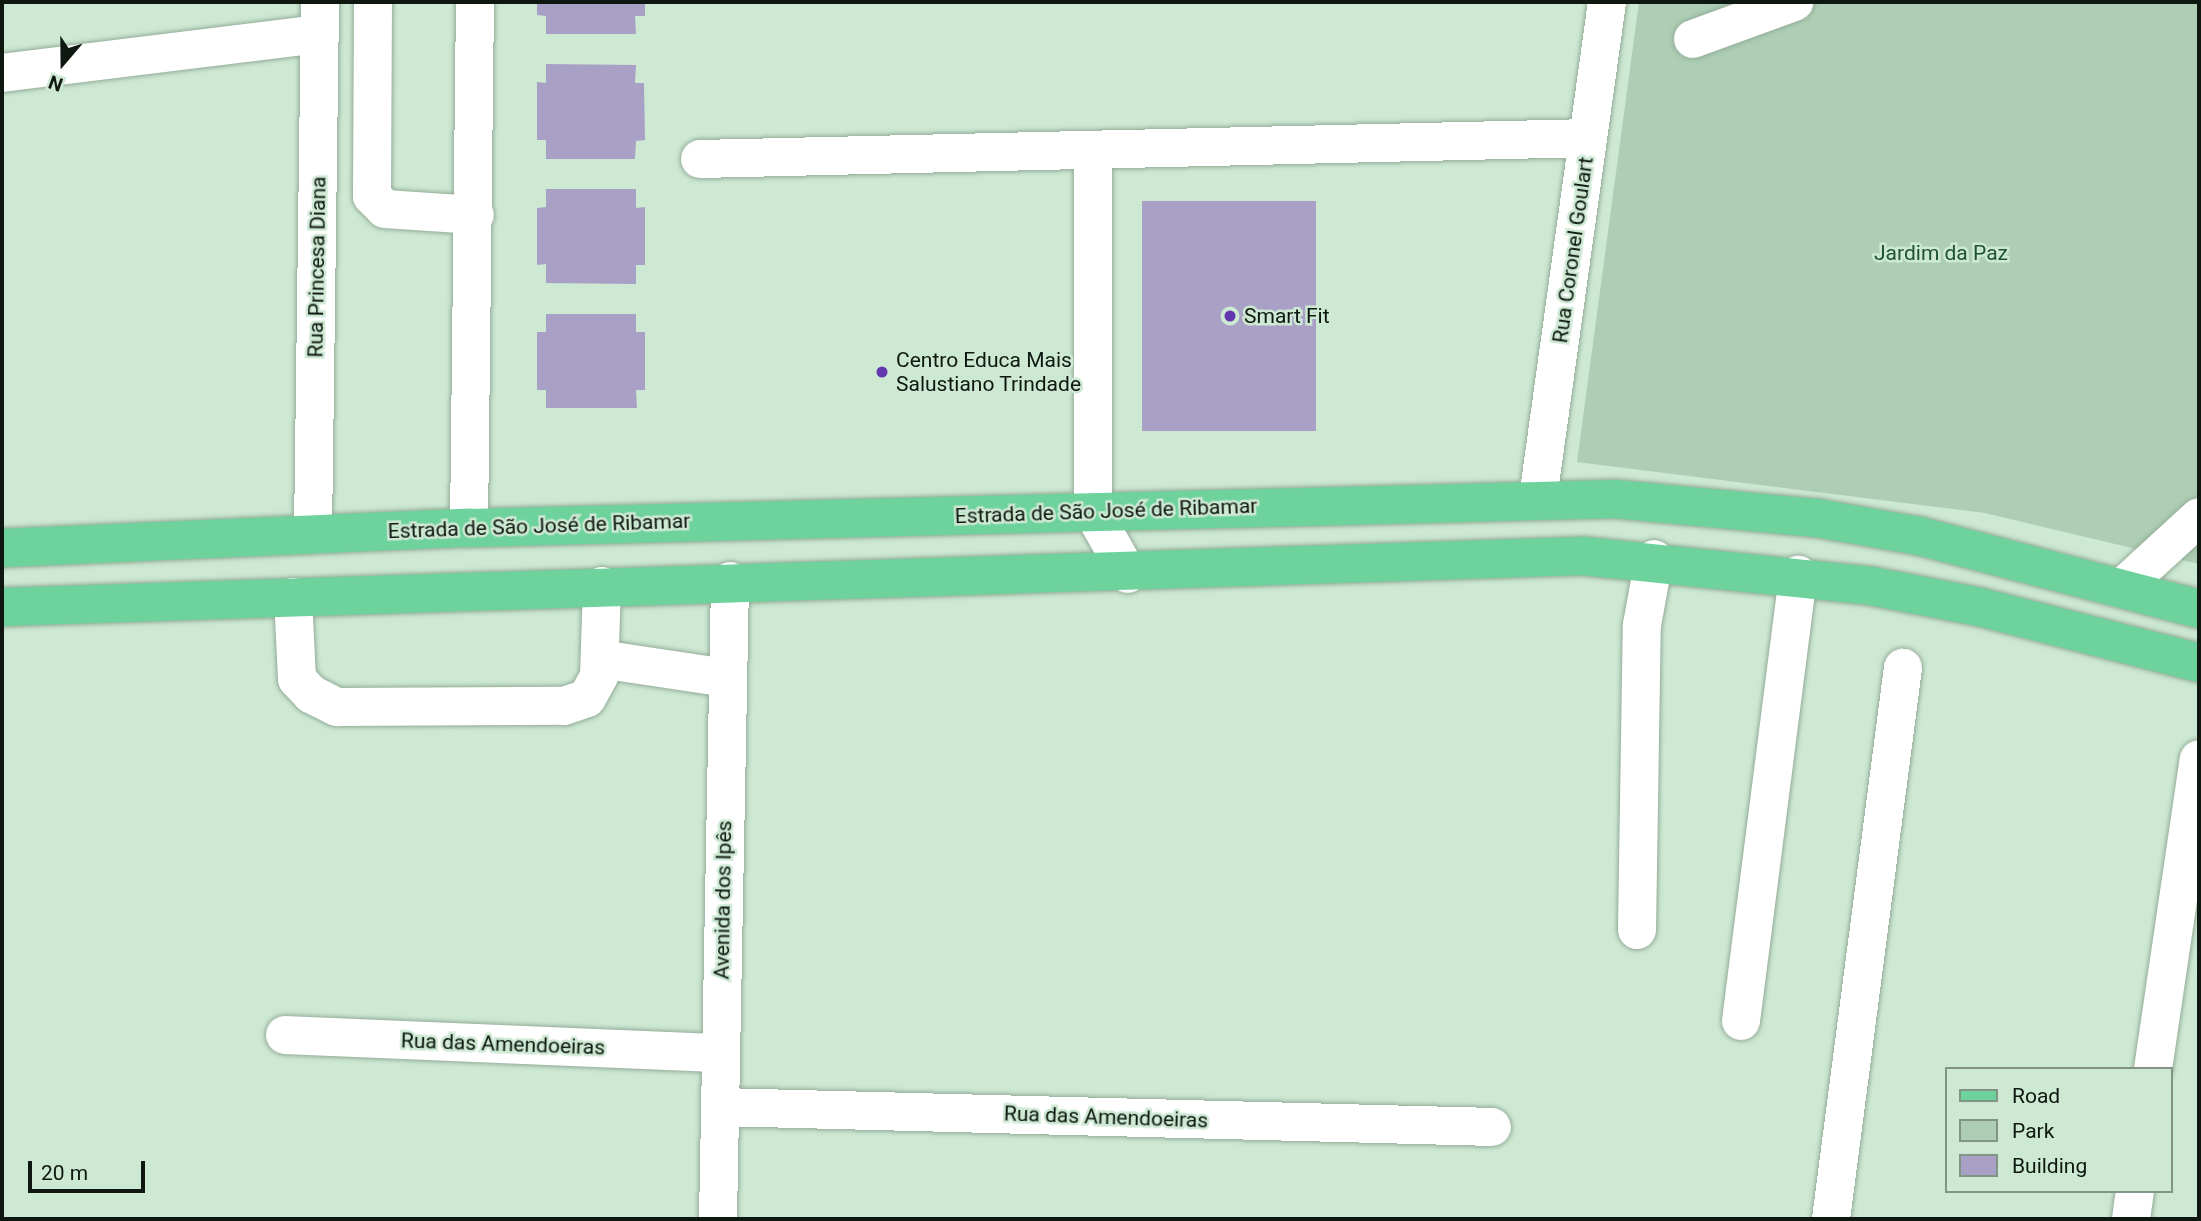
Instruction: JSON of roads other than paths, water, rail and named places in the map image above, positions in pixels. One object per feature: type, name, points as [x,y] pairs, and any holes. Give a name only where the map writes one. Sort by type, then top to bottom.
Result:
[{"type":"main road","name":"Estrada de São José de Ribamar","points":[[2,548],[469,528],[1538,498],[1615,499],[1817,519],[2021,558],[2199,609]]},
{"type":"main road","points":[[2,607],[730,581],[1128,574],[1583,556],[1654,559],[1798,575],[1980,607],[2199,663]]},
{"type":"street","points":[[373,2],[372,196],[385,209],[475,215]]},
{"type":"street","points":[[469,528],[475,215],[475,2]]},
{"type":"street","name":"Rua Coronel Goulart","points":[[1538,498],[1607,2]]},
{"type":"street","points":[[1693,38],[1794,2]]},
{"type":"street","points":[[2,73],[320,18]]},
{"type":"street","name":"Rua Princesa Diana","points":[[313,533],[320,18]]},
{"type":"street","points":[[700,159],[1588,138]]},
{"type":"street","points":[[1093,151],[1093,512],[1128,574]]},
{"type":"street","points":[[2123,587],[2196,523]]},
{"type":"street","points":[[1637,930],[1642,625],[1654,559]]},
{"type":"street","points":[[1741,1021],[1798,575]]},
{"type":"street","name":"Avenida dos Ipês","points":[[718,1219],[730,581]]},
{"type":"street","points":[[293,597],[297,679],[312,694],[337,707],[564,706],[587,698],[599,676],[602,586]]},
{"type":"street","points":[[600,659],[727,678]]},
{"type":"street","points":[[1831,1219],[1903,668]]},
{"type":"street","points":[[2153,1067],[2199,759]]},
{"type":"street","name":"Rua das Amendoeiras","points":[[285,1035],[720,1053]]},
{"type":"street","name":"Rua das Amendoeiras","points":[[720,1107],[1492,1127]]},
{"type":"street","points":[[2131,1219],[2135,1193]]},
{"type":"place","name":"Smart Fit","points":[[1230,316]]},
{"type":"place","name":"Centro Educa Mais Salustiano Trindade","points":[[882,372]]},
{"type":"park label","name":"Jardim da Paz","points":[[1941,253]]}]
